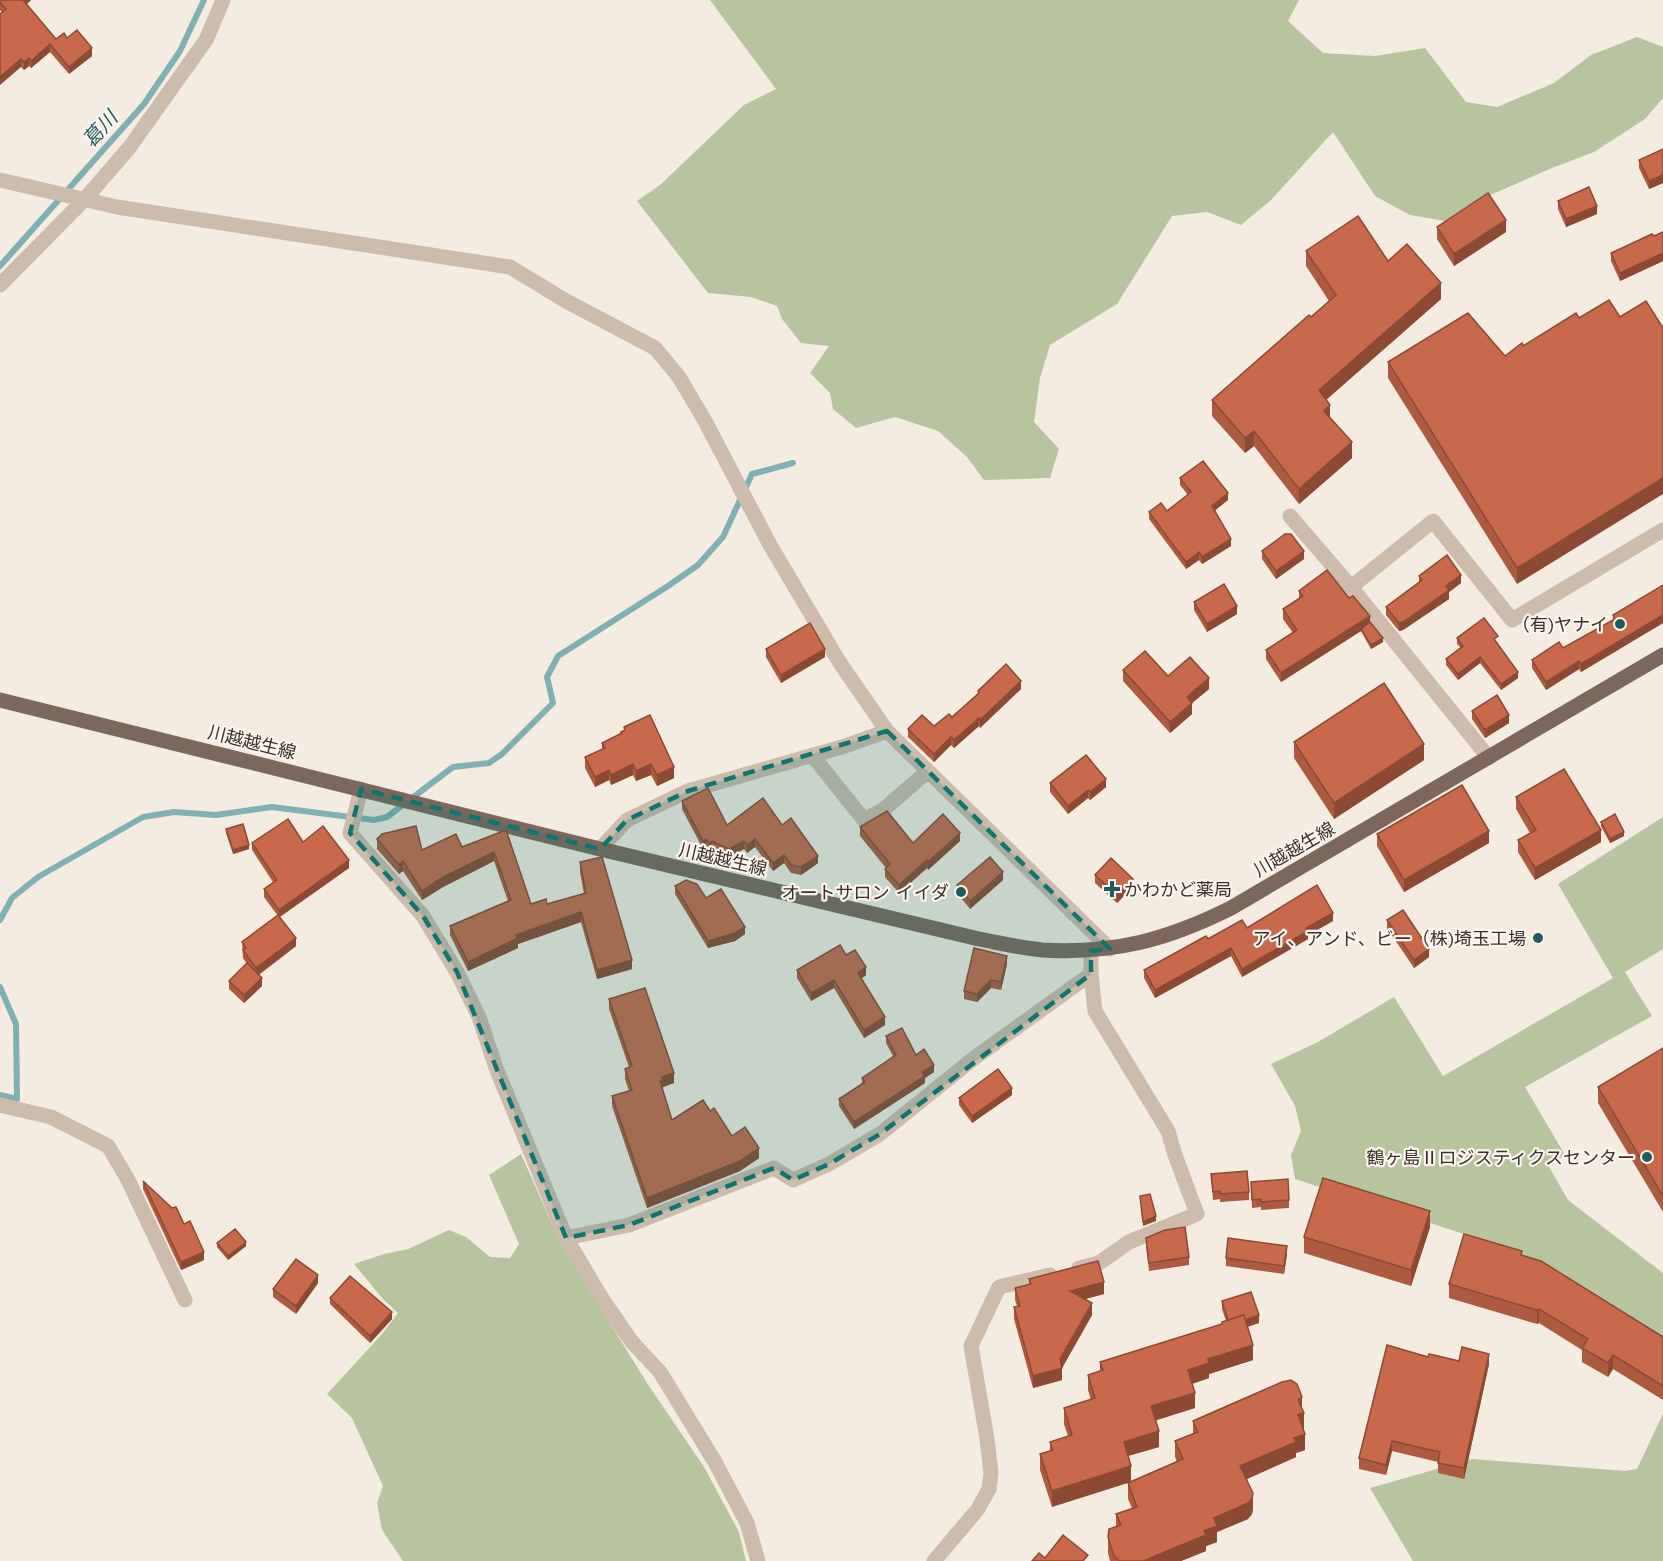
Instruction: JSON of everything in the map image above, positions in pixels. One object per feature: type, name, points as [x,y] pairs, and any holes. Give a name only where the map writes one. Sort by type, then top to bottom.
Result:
[{"type":"main road","name":"川越越生線","points":[[0,699],[600,849],[979,939],[1040,950],[1091,951],[1159,938],[1193,927],[1232,908],[1663,655]]},
{"type":"street","points":[[0,285],[84,200],[129,148],[170,94],[206,40],[223,0]]},
{"type":"street","points":[[0,180],[117,207],[510,267],[566,301],[655,348],[685,386],[770,545],[846,671],[887,731],[1110,949]]},
{"type":"street","points":[[1290,516],[1351,587],[1489,758]]},
{"type":"street","points":[[1351,587],[1433,521],[1512,620],[1663,530]]},
{"type":"street","points":[[600,849],[627,820],[688,790],[887,731]]},
{"type":"street","points":[[812,755],[864,820],[883,810],[928,771]]},
{"type":"street","points":[[361,789],[350,833],[386,871],[423,916],[457,972],[479,1017],[496,1068],[566,1238],[603,1300],[632,1342],[660,1372],[715,1462],[747,1523],[758,1561]]},
{"type":"street","points":[[934,1561],[978,1509],[989,1489],[992,1473],[971,1346],[999,1287],[1099,1263],[1129,1242],[1197,1214],[1168,1131],[1095,1011],[1091,951]]},
{"type":"street","points":[[566,1238],[629,1226],[774,1168],[793,1180],[829,1164],[880,1134],[973,1059],[1091,974]]},
{"type":"street","points":[[0,1105],[51,1117],[108,1146],[127,1178],[185,1300]]},
{"type":"highlighted area","points":[[887,731],[1110,949],[1091,951],[1091,974],[880,1134],[829,1164],[793,1180],[774,1168],[629,1225],[566,1238],[457,972],[423,916],[350,833],[361,789],[600,849],[627,820],[688,791]]},
{"type":"green space","points":[[710,0],[1299,0],[1288,21],[1323,53],[1375,56],[1425,48],[1466,102],[1497,107],[1554,83],[1591,55],[1637,37],[1663,47],[1663,98],[1645,119],[1594,152],[1488,196],[1445,221],[1410,215],[1375,196],[1333,132],[1271,200],[1241,225],[1207,212],[1172,216],[1117,304],[1050,345],[1040,378],[1034,422],[1059,449],[1050,478],[984,480],[967,457],[938,431],[895,417],[856,428],[833,409],[830,393],[810,373],[829,346],[801,343],[782,319],[777,306],[751,297],[708,293],[637,201],[660,185],[744,105],[776,89]]},
{"type":"green space","points":[[1663,817],[1663,949],[1625,972],[1652,1016],[1525,1087],[1565,1155],[1548,1165],[1568,1200],[1663,1273],[1663,1345],[1516,1251],[1295,1179],[1291,1155],[1301,1131],[1295,1106],[1271,1064],[1318,1042],[1394,997],[1443,1076],[1613,978],[1558,884]]},
{"type":"green space","points":[[521,1154],[561,1244],[647,1383],[704,1467],[739,1532],[746,1561],[403,1561],[382,1530],[377,1503],[383,1486],[352,1418],[327,1394],[383,1333],[398,1313],[383,1299],[354,1264],[408,1249],[449,1230],[466,1237],[490,1257],[510,1258],[519,1244],[489,1175]]},
{"type":"green space","points":[[1663,1414],[1663,1561],[1413,1561],[1370,1488],[1472,1459],[1625,1471],[1637,1469]]},
{"type":"building","points":[[0,0],[23,0],[56,39],[64,33],[67,38],[77,30],[92,48],[69,67],[50,44],[31,61],[29,58],[24,62],[21,59],[0,77],[0,14],[6,9]]},
{"type":"building","points":[[1663,149],[1663,175],[1649,181],[1639,160]]},
{"type":"building","points":[[1589,187],[1597,206],[1566,219],[1558,201]]},
{"type":"building","points":[[1488,193],[1506,220],[1454,254],[1437,227]]},
{"type":"building","points":[[1358,216],[1388,261],[1407,244],[1441,283],[1319,390],[1330,405],[1324,411],[1352,442],[1299,489],[1254,431],[1245,438],[1212,400],[1309,315],[1311,317],[1336,295],[1306,251]]},
{"type":"building","points":[[1663,232],[1663,253],[1620,273],[1611,253],[1652,234],[1654,236]]},
{"type":"building","points":[[1609,300],[1620,317],[1646,301],[1663,328],[1663,478],[1517,568],[1388,362],[1468,313],[1505,356],[1522,343],[1523,346],[1576,313],[1579,318]]},
{"type":"building","points":[[1203,461],[1228,493],[1212,506],[1231,539],[1202,557],[1199,552],[1186,562],[1149,512],[1161,503],[1167,511],[1191,492],[1180,478]]},
{"type":"building","points":[[1285,534],[1291,534],[1304,551],[1276,571],[1262,551]]},
{"type":"building","points":[[1447,555],[1461,575],[1446,586],[1449,590],[1399,623],[1386,607],[1422,580],[1419,576]]},
{"type":"building","points":[[1327,570],[1349,598],[1353,596],[1370,616],[1281,673],[1266,650],[1297,630],[1283,609],[1303,596],[1299,591]]},
{"type":"building","points":[[1224,584],[1237,606],[1207,624],[1194,602]]},
{"type":"building","points":[[1663,585],[1663,615],[1581,664],[1579,661],[1546,682],[1532,660],[1559,642],[1563,648],[1615,619],[1613,615]]},
{"type":"building","points":[[1484,618],[1498,636],[1494,639],[1518,672],[1501,684],[1480,657],[1458,674],[1446,659],[1463,646],[1457,638]]},
{"type":"building","points":[[1370,622],[1383,638],[1371,645],[1361,629]]},
{"type":"building","points":[[810,623],[825,649],[781,675],[766,649]]},
{"type":"building","points":[[1145,651],[1168,676],[1190,657],[1209,678],[1187,697],[1192,703],[1170,722],[1123,670]]},
{"type":"building","points":[[1006,664],[1021,681],[980,720],[979,718],[954,740],[951,737],[934,754],[908,729],[922,715],[934,726],[949,714],[952,717]]},
{"type":"building","points":[[1384,683],[1424,744],[1334,803],[1294,742]]},
{"type":"building","points":[[1497,695],[1509,715],[1485,730],[1472,711]]},
{"type":"building","points":[[650,715],[674,767],[657,775],[651,764],[636,771],[633,764],[611,775],[609,770],[595,777],[585,757],[605,748],[602,743],[622,733],[625,730],[624,727]]},
{"type":"building","points":[[1086,755],[1106,779],[1068,806],[1050,783]]},
{"type":"building","points":[[1564,769],[1601,830],[1535,868],[1518,840],[1536,830],[1516,797]]},
{"type":"building","points":[[1462,785],[1489,831],[1404,880],[1377,834]]},
{"type":"building","points":[[708,788],[727,825],[763,798],[782,825],[791,818],[818,856],[801,867],[791,865],[784,855],[773,863],[755,839],[747,845],[744,841],[729,849],[712,841],[709,843],[706,839],[703,841],[682,801]]},
{"type":"building","points":[[887,811],[913,843],[943,814],[960,833],[899,885],[885,869],[890,864],[860,827]]},
{"type":"building","points":[[1615,814],[1624,832],[1610,839],[1601,822]]},
{"type":"building","points":[[288,819],[303,842],[323,826],[349,860],[279,910],[264,889],[277,880],[252,843]]},
{"type":"building","points":[[243,824],[249,845],[233,850],[226,829]]},
{"type":"building","points":[[416,826],[422,850],[456,834],[462,847],[506,830],[531,904],[546,899],[547,904],[586,893],[580,862],[602,857],[632,960],[597,970],[581,912],[516,935],[518,938],[468,962],[450,926],[511,900],[494,852],[443,877],[422,891],[403,861],[399,865],[377,839],[382,834]]},
{"type":"building","points":[[990,857],[1003,872],[970,901],[957,885]]},
{"type":"building","points":[[1111,858],[1133,879],[1117,895],[1095,875]]},
{"type":"building","points":[[686,880],[697,884],[706,898],[721,889],[745,927],[735,933],[708,941],[675,886]]},
{"type":"building","points":[[1317,885],[1333,913],[1306,928],[1308,931],[1242,969],[1231,948],[1155,990],[1144,970],[1206,936],[1208,939],[1242,920],[1247,928]]},
{"type":"building","points":[[1403,910],[1429,949],[1414,960],[1387,920]]},
{"type":"building","points":[[278,915],[296,938],[256,968],[243,950],[246,948],[242,942]]},
{"type":"building","points":[[840,945],[846,955],[855,950],[866,967],[858,973],[885,1017],[864,1030],[834,980],[811,993],[797,970]]},
{"type":"building","points":[[974,948],[1007,956],[1001,982],[991,980],[977,994],[964,991]]},
{"type":"building","points":[[247,963],[262,978],[244,995],[229,981]]},
{"type":"building","points":[[645,988],[674,1073],[662,1077],[663,1080],[660,1081],[672,1120],[703,1100],[710,1111],[714,1108],[732,1136],[745,1127],[759,1148],[740,1161],[647,1198],[612,1096],[632,1090],[625,1069],[632,1066],[609,999]]},
{"type":"building","points":[[902,1028],[916,1055],[924,1049],[934,1065],[922,1072],[925,1076],[854,1122],[839,1099],[865,1082],[862,1078],[896,1055],[886,1036]]},
{"type":"building","name":"鶴ヶ島Ⅱロジスティクスセンター","points":[[1663,1048],[1663,1196],[1598,1087]]},
{"type":"building","points":[[998,1069],[1012,1088],[972,1116],[959,1098]]},
{"type":"building","points":[[1247,1171],[1249,1192],[1220,1194],[1220,1191],[1213,1192],[1211,1174]]},
{"type":"building","points":[[1323,1178],[1430,1211],[1411,1270],[1304,1237]]},
{"type":"building","points":[[1288,1179],[1289,1200],[1261,1202],[1261,1199],[1252,1200],[1251,1182]]},
{"type":"building","points":[[143,1181],[172,1208],[176,1207],[184,1224],[190,1221],[204,1252],[181,1262]]},
{"type":"building","points":[[1150,1194],[1156,1216],[1143,1222],[1140,1196]]},
{"type":"building","points":[[1185,1227],[1189,1257],[1149,1263],[1146,1238],[1165,1230]]},
{"type":"building","points":[[235,1229],[246,1242],[228,1256],[217,1243]]},
{"type":"building","points":[[1464,1234],[1522,1251],[1521,1255],[1541,1261],[1663,1337],[1663,1386],[1613,1355],[1608,1363],[1582,1348],[1588,1339],[1539,1309],[1449,1284]]},
{"type":"building","points":[[1228,1238],[1287,1246],[1284,1266],[1226,1258]]},
{"type":"building","points":[[296,1259],[318,1275],[296,1306],[273,1289]]},
{"type":"building","points":[[1098,1261],[1104,1282],[1070,1291],[1092,1303],[1060,1359],[1062,1368],[1033,1376],[1014,1307],[1020,1306],[1015,1288],[1031,1284],[1029,1279]]},
{"type":"building","points":[[350,1276],[392,1312],[370,1336],[330,1298]]},
{"type":"building","points":[[1251,1292],[1259,1315],[1245,1320],[1244,1315],[1228,1320],[1222,1301]]},
{"type":"building","points":[[1244,1315],[1253,1345],[1208,1359],[1209,1363],[1188,1370],[1195,1393],[1151,1406],[1159,1431],[1124,1442],[1131,1466],[1052,1491],[1040,1454],[1053,1450],[1050,1442],[1072,1435],[1064,1408],[1095,1398],[1088,1375],[1103,1370],[1100,1362]]},
{"type":"building","points":[[1387,1345],[1428,1357],[1429,1354],[1459,1361],[1462,1347],[1489,1354],[1464,1468],[1438,1463],[1440,1452],[1392,1441],[1386,1465],[1359,1458]]},
{"type":"building","points":[[1291,1380],[1297,1384],[1302,1397],[1298,1400],[1304,1413],[1298,1415],[1305,1434],[1294,1438],[1296,1442],[1240,1466],[1253,1493],[1248,1503],[1214,1518],[1217,1526],[1204,1531],[1206,1535],[1143,1561],[1119,1561],[1114,1556],[1108,1537],[1109,1529],[1121,1525],[1116,1514],[1137,1507],[1128,1483],[1183,1459],[1175,1441],[1198,1432],[1193,1421]]},
{"type":"building","points":[[1063,1535],[1088,1555],[1083,1561],[1032,1561],[1039,1553],[1045,1558]]},
{"type":"waterway","name":"葛川","points":[[0,266],[144,104],[180,51],[204,0]]},
{"type":"waterway","points":[[0,920],[12,898],[38,877],[143,817],[174,812],[216,815],[272,807],[374,820],[387,817],[453,767],[489,763],[502,754],[553,703],[547,677],[558,656],[698,565],[723,537],[752,474],[793,463]]},
{"type":"waterway","points":[[0,987],[16,1024],[17,1099],[0,1095]]},
{"type":"place","name":"（有)ヤナイ","points":[[1620,624]]},
{"type":"place","name":"かわかど薬局","points":[[1112,889]]},
{"type":"place","name":"オートサロン イイダ","points":[[961,892]]},
{"type":"place","name":"アイ、アンド、ビー（株)埼玉工場","points":[[1538,938]]},
{"type":"place","name":"鶴ヶ島Ⅱロジスティクスセンター","points":[[1647,1157]]}]
